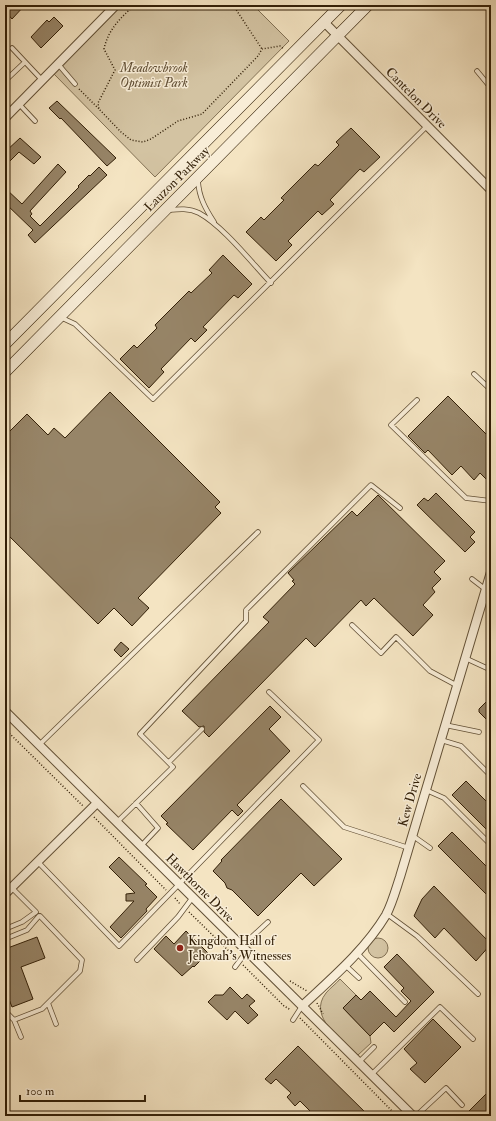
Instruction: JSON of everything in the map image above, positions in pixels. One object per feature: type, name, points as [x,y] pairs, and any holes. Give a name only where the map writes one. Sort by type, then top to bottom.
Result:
[{"type":"main road","name":"Lauzon Parkway","points":[[5,344],[341,5]]},
{"type":"main road","name":"Lauzon Parkway","points":[[5,372],[368,5]]},
{"type":"street","points":[[5,118],[113,6]]},
{"type":"street","name":"Cantelon Drive","points":[[324,22],[491,190]]},
{"type":"street","name":"Kew Drive","points":[[302,1006],[345,966],[386,914],[413,835],[456,684],[488,590],[491,572]]},
{"type":"street","name":"Hawthorne Drive","points":[[5,711],[412,1116]]},
{"type":"street","points":[[5,894],[97,803]]},
{"type":"lane","points":[[12,48],[42,80]]},
{"type":"lane","points":[[7,79],[25,62]]},
{"type":"lane","points":[[58,64],[75,84]]},
{"type":"lane","points":[[477,71],[491,88]]},
{"type":"lane","points":[[19,104],[35,121]]},
{"type":"lane","points":[[60,317],[76,324],[153,400],[427,126]]},
{"type":"lane","points":[[198,177],[198,191],[203,206],[215,224],[271,282]]},
{"type":"lane","points":[[165,210],[186,209],[199,213],[215,224]]},
{"type":"lane","points":[[474,374],[491,390]]},
{"type":"lane","points":[[416,400],[391,425],[466,498],[491,501]]},
{"type":"lane","points":[[117,822],[173,767],[140,734],[246,621],[246,610],[371,485],[400,508]]},
{"type":"lane","points":[[39,745],[258,532]]},
{"type":"lane","points":[[472,579],[488,590]]},
{"type":"lane","points":[[352,625],[381,653],[396,637],[430,671],[456,684]]},
{"type":"lane","points":[[464,658],[491,670]]},
{"type":"lane","points":[[38,862],[119,946],[319,740],[269,692]]},
{"type":"lane","points":[[445,725],[479,732]]},
{"type":"lane","points":[[169,762],[202,730]]},
{"type":"lane","points":[[440,740],[461,746],[491,776]]},
{"type":"lane","points":[[304,786],[344,827],[409,848]]},
{"type":"lane","points":[[426,790],[444,798],[491,845]]},
{"type":"lane","points":[[136,804],[158,828],[141,846]]},
{"type":"lane","points":[[413,835],[430,848]]},
{"type":"lane","points":[[12,888],[82,960],[80,971],[42,1009],[14,1020]]},
{"type":"lane","points":[[137,960],[185,908],[192,897]]},
{"type":"lane","points":[[5,929],[22,922],[36,912]]},
{"type":"lane","points":[[386,914],[417,936],[478,994]]},
{"type":"lane","points":[[5,939],[27,930],[40,916]]},
{"type":"lane","points":[[235,967],[244,948],[268,922]]},
{"type":"lane","points":[[356,953],[405,1002]]},
{"type":"lane","points":[[345,966],[359,978]]},
{"type":"lane","points":[[48,1003],[56,1024]]},
{"type":"lane","points":[[293,1020],[302,1006]]},
{"type":"lane","points":[[371,1075],[440,1007],[473,1039]]},
{"type":"lane","points":[[5,1011],[14,1020],[21,1037]]},
{"type":"lane","points":[[359,1062],[374,1047]]},
{"type":"lane","points":[[416,1116],[446,1088],[462,1105]]},
{"type":"path","points":[[100,109],[98,103],[116,70],[104,49],[106,39],[115,25],[135,5]]},
{"type":"path","points":[[233,5],[262,49]]},
{"type":"path","points":[[262,49],[280,46],[284,49]]},
{"type":"path","points":[[82,93],[100,109],[121,132],[131,140],[143,142],[151,139],[178,121],[202,114],[258,56],[262,49]]},
{"type":"path","points":[[5,729],[81,804]]},
{"type":"path","points":[[97,821],[284,1006],[297,1015],[397,1116]]},
{"type":"green space","name":"Meadowbrook Optimist Park","points":[[122,5],[253,5],[289,41],[155,177],[54,74]]},
{"type":"green space","points":[[378,938],[385,941],[388,948],[385,955],[378,958],[371,955],[368,948],[371,941]]},
{"type":"green space","points":[[340,979],[356,995],[343,1008],[370,1036],[371,1043],[358,1055],[329,1027],[321,1011],[321,1002],[326,993]]},
{"type":"building","points":[[9,5],[25,5],[12,19],[5,11]]},
{"type":"building","points":[[54,17],[63,26],[41,48],[31,37],[47,20],[49,22]]},
{"type":"building","points":[[57,101],[116,158],[107,166],[61,118],[60,119],[49,108]]},
{"type":"building","points":[[351,128],[380,157],[364,172],[360,169],[330,200],[334,204],[322,215],[318,211],[288,241],[292,245],[276,261],[246,232],[261,217],[264,220],[284,200],[281,198],[315,164],[318,166],[339,145],[336,142]]},
{"type":"building","points":[[20,138],[41,157],[34,164],[19,152],[5,166],[5,152]]},
{"type":"building","points":[[58,164],[66,172],[30,211],[32,214],[30,216],[40,226],[89,175],[90,176],[99,167],[107,175],[35,243],[28,235],[33,230],[5,203],[5,188],[22,204]]},
{"type":"building","points":[[223,255],[252,284],[238,298],[234,295],[203,327],[207,330],[195,342],[191,338],[161,369],[164,372],[149,388],[120,359],[134,345],[137,348],[157,328],[155,325],[189,291],[191,293],[212,273],[209,270]]},
{"type":"building","points":[[110,392],[220,502],[215,507],[221,513],[138,598],[149,608],[132,626],[114,608],[98,624],[5,532],[5,436],[27,414],[48,435],[54,428],[65,438]]},
{"type":"building","points":[[448,396],[491,439],[491,484],[480,473],[474,480],[461,466],[452,475],[428,450],[425,453],[408,436]]},
{"type":"building","points":[[436,493],[475,532],[470,537],[475,542],[465,552],[417,505],[424,498],[428,501]]},
{"type":"building","points":[[378,495],[445,561],[434,572],[441,579],[432,588],[435,592],[423,605],[433,615],[413,636],[374,598],[366,606],[361,600],[315,647],[306,638],[209,737],[204,732],[204,726],[199,727],[182,711],[269,622],[263,617],[295,584],[292,581],[294,580],[288,573],[352,511],[357,516]]},
{"type":"building","points":[[121,642],[129,649],[121,657],[114,650]]},
{"type":"building","points":[[491,697],[491,724],[479,712],[479,709]]},
{"type":"building","points":[[270,706],[281,717],[269,729],[290,751],[237,805],[243,811],[238,816],[232,810],[193,850],[166,824],[168,823],[161,816]]},
{"type":"building","points":[[466,781],[491,806],[491,834],[452,795]]},
{"type":"building","points":[[281,799],[342,859],[314,886],[301,873],[258,916],[232,890],[227,888],[225,883],[213,871],[222,861],[221,860]]},
{"type":"building","points":[[452,832],[491,871],[491,899],[438,846]]},
{"type":"building","points":[[119,857],[147,884],[145,885],[157,897],[146,909],[147,911],[121,938],[110,927],[134,901],[126,901],[126,894],[135,893],[109,867]]},
{"type":"building","points":[[434,886],[491,944],[476,961],[444,928],[435,938],[414,916],[422,899]]},
{"type":"building","name":"Kingdom Hall of Jehovah's Witnesses","points":[[186,931],[208,953],[194,967],[193,966],[182,976],[154,949],[166,936],[174,944]]},
{"type":"building","points":[[37,937],[45,958],[21,967],[33,999],[12,1007],[5,989],[5,949]]},
{"type":"building","points":[[397,954],[434,992],[394,1032],[384,1022],[370,1036],[343,1008],[356,995],[361,1000],[370,991],[396,1017],[411,1001],[401,991],[404,988],[384,967]]},
{"type":"building","points":[[230,987],[242,999],[247,994],[255,1001],[249,1006],[258,1015],[248,1024],[235,1011],[227,1020],[208,1002],[215,995],[223,995]]},
{"type":"building","points":[[433,1019],[461,1047],[425,1083],[410,1069],[417,1063],[404,1049]]},
{"type":"building","points":[[298,1046],[369,1116],[315,1116],[300,1101],[295,1106],[287,1097],[291,1093],[276,1079],[271,1084],[265,1079]]},
{"type":"building","points":[[491,1089],[491,1116],[464,1116]]},
{"type":"place","name":"Kingdom Hall of Jehovah's Witnesses","points":[[180,948]]}]
